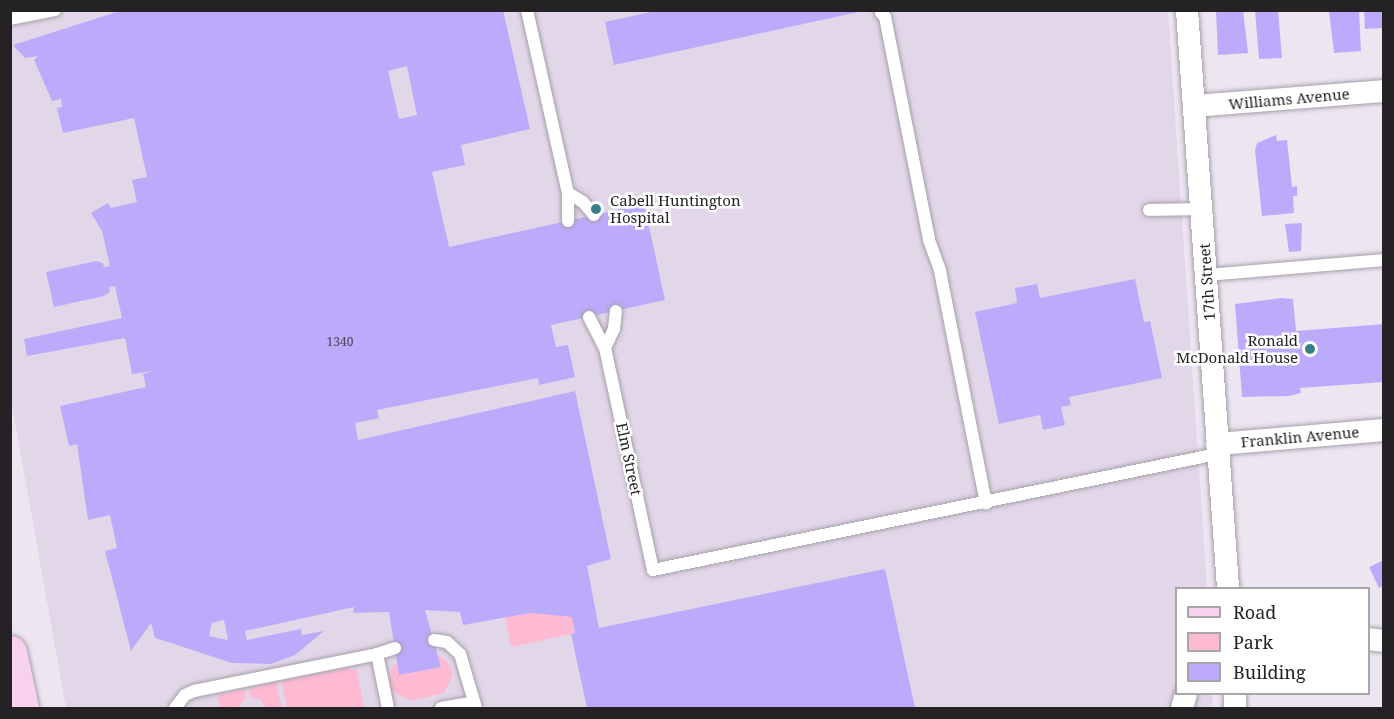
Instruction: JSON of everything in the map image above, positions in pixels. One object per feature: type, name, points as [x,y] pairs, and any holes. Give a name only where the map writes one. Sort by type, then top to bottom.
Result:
[{"type":"main road","points":[[10,652],[20,708]]},
{"type":"street","name":"17th Street","points":[[1187,10],[1228,587]]},
{"type":"street","name":"Williams Avenue","points":[[1194,106],[1383,91]]},
{"type":"street","name":"Franklin Avenue","points":[[1217,449],[1383,430]]},
{"type":"lane","points":[[10,20],[55,10]]},
{"type":"lane","points":[[527,10],[568,194],[568,221]]},
{"type":"lane","points":[[881,13],[885,17],[929,240],[940,271],[986,503],[1217,449]]},
{"type":"lane","points":[[568,194],[583,202],[594,215]]},
{"type":"lane","points":[[1149,210],[1201,209]]},
{"type":"lane","points":[[1207,275],[1383,260]]},
{"type":"lane","points":[[605,348],[614,329],[616,311]]},
{"type":"lane","name":"Elm Street","points":[[589,317],[605,348],[653,570],[986,503]]},
{"type":"lane","points":[[434,640],[447,642],[460,654],[475,705],[441,708]]},
{"type":"lane","points":[[175,708],[185,695],[202,688],[377,654],[395,648]]},
{"type":"lane","points":[[377,654],[388,708]]},
{"type":"shaded area","name":"Cabell Huntington Hospital","points":[[49,10],[1168,11],[1207,587],[1175,587],[1175,695],[1212,695],[1213,708],[66,708],[11,400],[10,19]]},
{"type":"green space","points":[[530,613],[572,617],[575,633],[511,647],[505,617]]},
{"type":"green space","points":[[438,655],[447,661],[453,674],[444,693],[411,701],[392,691],[389,677],[394,665],[397,663],[399,675],[441,667]]},
{"type":"green space","points":[[344,669],[357,670],[364,708],[287,708],[281,681]]},
{"type":"green space","points":[[276,682],[282,708],[265,708],[261,700],[250,697],[249,688]]},
{"type":"green space","points":[[244,689],[246,698],[237,708],[220,708],[218,695]]},
{"type":"building","points":[[123,10],[503,10],[530,129],[461,145],[465,165],[432,172],[449,247],[644,204],[665,300],[551,325],[556,347],[568,345],[575,377],[539,385],[538,378],[377,410],[379,418],[355,423],[358,440],[575,391],[611,559],[587,566],[599,628],[885,569],[915,708],[587,708],[571,634],[575,633],[572,617],[530,613],[463,625],[460,612],[425,610],[441,667],[399,675],[389,612],[353,613],[354,607],[245,631],[247,640],[301,629],[302,635],[324,631],[295,655],[271,664],[232,663],[155,638],[151,623],[131,651],[105,551],[117,548],[110,515],[88,520],[77,444],[69,446],[60,406],[146,387],[143,374],[153,371],[132,374],[125,338],[27,356],[24,339],[122,318],[115,286],[109,287],[110,292],[104,296],[54,307],[46,272],[96,261],[103,263],[104,267],[110,266],[102,231],[91,213],[108,203],[111,208],[137,202],[132,180],[147,177],[134,118],[63,133],[57,108],[62,107],[61,99],[52,101],[34,60],[38,56],[25,58],[13,45]],"holes":[[[407,66],[417,115],[399,119],[388,71]],[[224,620],[228,640],[209,636],[212,623]]]},
{"type":"building","points":[[660,10],[863,11],[614,65],[605,22]]},
{"type":"building","points":[[1216,10],[1243,10],[1248,53],[1218,55]]},
{"type":"building","points":[[1255,10],[1278,10],[1282,58],[1259,59]]},
{"type":"building","points":[[1359,10],[1361,51],[1334,53],[1329,11]]},
{"type":"building","points":[[1364,10],[1384,10],[1384,28],[1365,29]]},
{"type":"building","points":[[1276,135],[1277,141],[1287,140],[1292,187],[1297,186],[1297,196],[1293,196],[1294,213],[1262,216],[1255,151],[1257,143]]},
{"type":"building","points":[[1302,223],[1301,251],[1289,252],[1285,224]]},
{"type":"building","points":[[1135,279],[1144,322],[1150,321],[1162,378],[1069,397],[1071,405],[1061,407],[1065,425],[1043,430],[1040,415],[999,424],[975,312],[1017,303],[1015,288],[1037,284],[1040,298]]},
{"type":"building","name":"Ronald McDonald House","points":[[1281,298],[1293,299],[1296,331],[1384,324],[1384,382],[1300,388],[1301,393],[1289,396],[1242,397],[1235,304]]},
{"type":"building","points":[[1384,560],[1384,585],[1379,588],[1369,567]]},
{"type":"place","name":"Cabell Huntington Hospital","points":[[596,209]]},
{"type":"place","name":"Ronald McDonald House","points":[[1310,349]]}]
